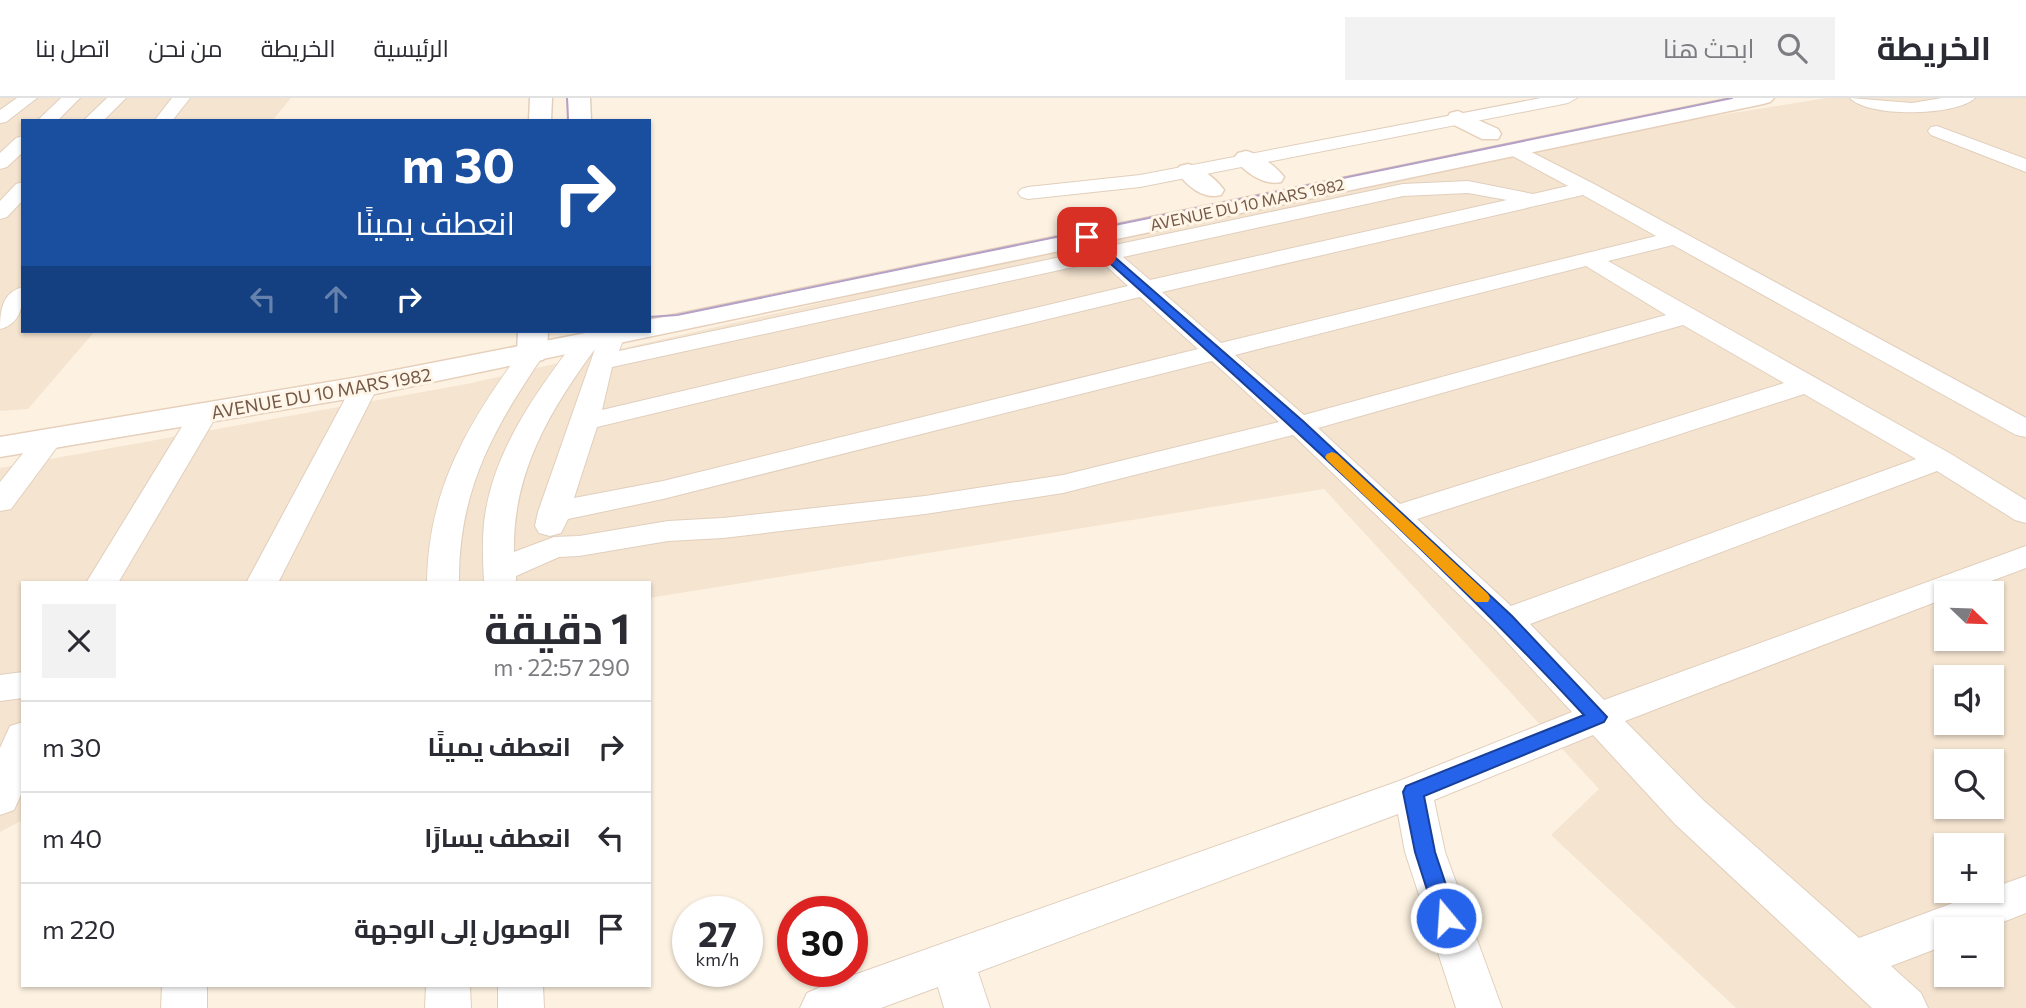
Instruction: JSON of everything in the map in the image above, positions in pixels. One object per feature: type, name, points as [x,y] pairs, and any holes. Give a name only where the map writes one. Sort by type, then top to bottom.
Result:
[{"type":"main road","points":[[540,119],[541,98]]},
{"type":"main road","points":[[579,98],[580,119]]},
{"type":"main road","name":"AVENUE DU 10 MARS 1982","points":[[1027,226],[1668,98]]},
{"type":"main road","name":"AVENUE DU 10 MARS 1982","points":[[651,329],[1097,246],[1514,149],[1763,98]]},
{"type":"main road","points":[[1458,118],[1490,134]]},
{"type":"main road","points":[[1246,158],[1272,177]]},
{"type":"main road","points":[[1188,171],[1212,190]]},
{"type":"main road","name":"AVENUE DU 10 MARS 1982","points":[[0,447],[365,386],[528,338]]},
{"type":"main road","name":"AVENUE DU 10 MARS 1982","points":[[0,421],[528,338],[606,340]]},
{"type":"street","points":[[0,118],[28,98]]},
{"type":"street","points":[[48,119],[71,98]]},
{"type":"street","points":[[94,119],[117,98]]},
{"type":"street","points":[[165,119],[181,98]]},
{"type":"street","points":[[1028,193],[1140,181],[1246,158],[1567,98]]},
{"type":"street","points":[[1858,98],[1889,108],[1909,110],[1966,98]]},
{"type":"street","points":[[1937,131],[2026,166]]},
{"type":"street","points":[[0,163],[21,144]]},
{"type":"street","points":[[1514,149],[2026,429]]},
{"type":"street","points":[[651,331],[1403,190],[1468,187],[1538,199]]},
{"type":"street","points":[[585,422],[1143,289],[1587,188]]},
{"type":"street","points":[[0,213],[21,190]]},
{"type":"street","points":[[553,512],[663,491],[1677,237]]},
{"type":"street","points":[[1097,246],[1299,425],[1506,620],[1689,812],[1905,1008]]},
{"type":"street","points":[[1591,260],[1684,317],[1941,460],[2026,513]]},
{"type":"street","points":[[0,322],[21,296]]},
{"type":"street","points":[[643,333],[606,340],[549,397],[522,446],[508,483],[499,522],[499,577],[554,547],[1020,492],[1102,475],[1299,425],[1684,317]]},
{"type":"street","points":[[443,581],[445,534],[470,450],[528,338]]},
{"type":"street","points":[[554,547],[546,542],[553,512],[585,422],[606,340]]},
{"type":"street","points":[[1393,516],[1806,385]]},
{"type":"street","points":[[263,581],[365,386]]},
{"type":"street","points":[[103,581],[203,415]]},
{"type":"street","points":[[0,502],[49,439]]},
{"type":"street","points":[[1506,620],[1941,460]]},
{"type":"street","points":[[823,1008],[1413,792],[1598,717],[2026,556]]},
{"type":"street","points":[[0,688],[21,685]]},
{"type":"street","points":[[0,799],[21,741]]},
{"type":"street","points":[[1413,792],[1425,852],[1479,1008]]},
{"type":"street","points":[[1855,960],[2026,894]]},
{"type":"street","points":[[953,962],[967,1008]]},
{"type":"street","points":[[184,1008],[185,987]]},
{"type":"street","points":[[448,987],[448,1008]]},
{"type":"street","points":[[520,987],[521,1008]]},
{"type":"shaded area","points":[[0,98],[291,98],[274,119],[21,119],[21,333],[93,333],[28,409],[0,411]]},
{"type":"shaded area","points":[[1827,98],[2026,98],[2026,1008],[1736,1008],[1551,835],[1599,789],[1324,489],[651,598],[651,581],[21,581],[21,821],[0,832],[0,468],[467,384],[1559,134],[1570,139]]},
{"type":"tram line","points":[[567,98],[568,119]]},
{"type":"tram line","points":[[651,317],[677,315],[1732,98]]},
{"type":"slow traffic","points":[[1332,457],[1482,598]]},
{"type":"route","points":[[1087,237],[1299,425],[1506,620],[1598,717],[1413,792],[1425,852],[1446,918]]}]
